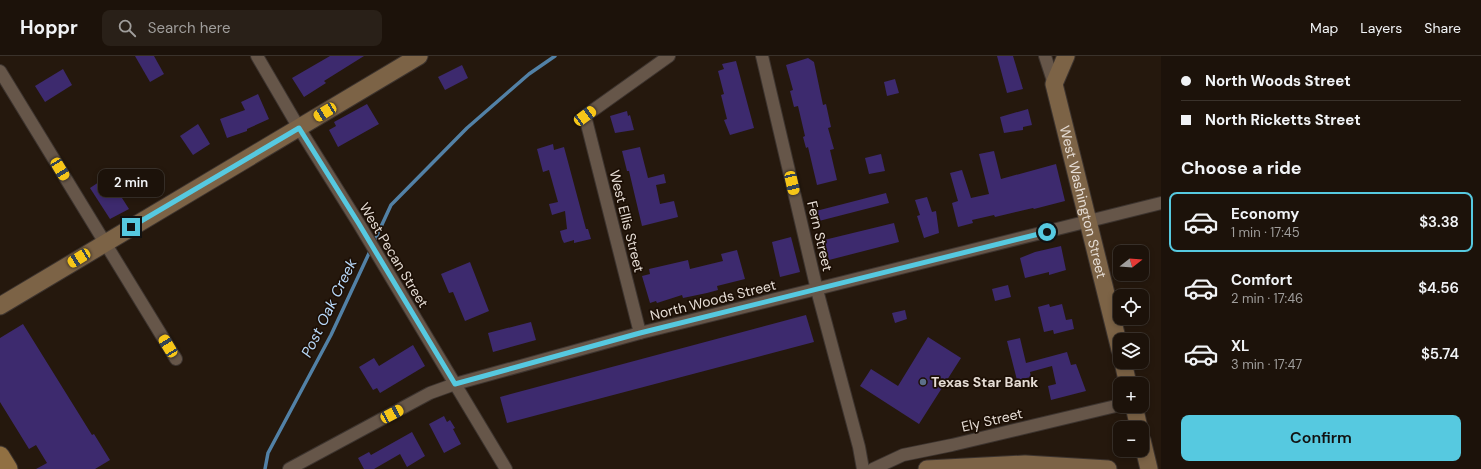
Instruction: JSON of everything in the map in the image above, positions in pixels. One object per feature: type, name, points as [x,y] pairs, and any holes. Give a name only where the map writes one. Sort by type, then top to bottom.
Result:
[{"type":"main road","points":[[0,456],[8,469]]},
{"type":"street","name":"West Pecan Street","points":[[257,56],[299,128],[359,224],[506,469]]},
{"type":"street","points":[[0,306],[419,56]]},
{"type":"street","name":"West Ellis Street","points":[[640,333],[585,116],[669,56]]},
{"type":"street","name":"Fern Street","points":[[762,56],[817,290],[859,447],[863,469]]},
{"type":"street","points":[[1045,56],[1054,84]]},
{"type":"street","points":[[1054,84],[1066,56]]},
{"type":"street","points":[[0,71],[176,359]]},
{"type":"street","name":"West Washington Street","points":[[1054,84],[1116,333]]},
{"type":"street","name":"North Woods Street","points":[[289,469],[430,394],[455,384],[640,333],[1161,203]]},
{"type":"street","name":"Ely Street","points":[[874,469],[903,455],[952,445],[1113,407]]},
{"type":"street","points":[[1146,457],[1149,469]]},
{"type":"street","points":[[927,469],[1025,464],[1108,469]]},
{"type":"building","points":[[135,56],[154,56],[164,74],[150,82]]},
{"type":"building","points":[[330,56],[364,56],[324,81],[326,83],[304,97],[292,78]]},
{"type":"building","points":[[997,56],[1013,56],[1023,89],[1007,93]]},
{"type":"building","points":[[808,58],[814,62],[823,105],[826,104],[831,127],[828,128],[834,149],[830,150],[837,180],[817,185],[808,147],[806,148],[803,137],[805,136],[798,106],[794,107],[790,91],[793,90],[786,65]]},
{"type":"building","points":[[736,61],[754,128],[730,135],[724,120],[727,119],[721,95],[724,94],[718,71],[724,69],[722,64]]},
{"type":"building","points":[[462,65],[468,78],[445,90],[438,77]]},
{"type":"building","points":[[63,69],[72,85],[45,102],[35,86]]},
{"type":"building","points":[[895,79],[899,93],[887,96],[884,82]]},
{"type":"building","points":[[258,94],[269,119],[247,129],[247,131],[227,138],[220,119],[245,110],[241,102]]},
{"type":"building","points":[[367,104],[379,124],[338,147],[329,130],[336,126],[334,122]]},
{"type":"building","points":[[1028,109],[1032,125],[1023,127],[1023,130],[1004,133],[1000,117]]},
{"type":"building","points":[[627,111],[628,116],[630,115],[634,130],[615,133],[610,116]]},
{"type":"building","points":[[198,124],[210,144],[193,155],[180,136]]},
{"type":"building","points":[[553,144],[554,150],[564,147],[586,229],[588,229],[591,239],[574,243],[574,240],[564,243],[560,231],[567,229],[565,211],[552,215],[549,204],[558,202],[549,170],[543,172],[537,149]]},
{"type":"building","points":[[640,147],[648,178],[664,174],[666,183],[656,185],[660,204],[674,201],[678,217],[642,226],[629,171],[627,171],[622,151]]},
{"type":"building","points":[[994,151],[1001,179],[1056,164],[1065,201],[995,217],[994,215],[972,220],[973,223],[958,227],[952,203],[958,201],[950,173],[962,170],[971,198],[989,194],[979,154]]},
{"type":"building","points":[[881,154],[885,171],[869,174],[865,158]]},
{"type":"building","points":[[108,176],[129,209],[110,219],[90,188]]},
{"type":"building","points":[[886,193],[889,203],[819,221],[816,211]]},
{"type":"building","points":[[927,197],[932,212],[936,211],[939,233],[924,238],[917,216],[920,215],[915,200]]},
{"type":"building","points":[[894,223],[899,242],[829,260],[824,240]]},
{"type":"building","points":[[791,237],[800,272],[780,277],[772,242]]},
{"type":"building","points":[[1061,246],[1066,270],[1049,275],[1049,272],[1025,278],[1020,258],[1035,252]]},
{"type":"building","points":[[737,250],[745,279],[717,286],[718,290],[707,293],[683,298],[682,295],[657,303],[656,301],[650,303],[642,276],[650,274],[649,269],[688,260],[690,269],[723,261],[721,254]]},
{"type":"building","points":[[470,262],[489,311],[465,321],[453,292],[449,293],[441,274]]},
{"type":"building","points":[[1008,285],[1011,297],[995,301],[992,289]]},
{"type":"building","points":[[1049,304],[1050,307],[1062,304],[1066,320],[1072,319],[1074,329],[1054,334],[1053,330],[1044,332],[1038,307]]},
{"type":"building","points":[[905,310],[907,319],[895,323],[892,313]]},
{"type":"building","points":[[806,315],[814,342],[507,423],[500,397]]},
{"type":"building","points":[[531,322],[536,340],[493,352],[488,333]]},
{"type":"building","points":[[23,324],[92,435],[94,434],[110,460],[95,469],[36,469],[47,463],[36,445],[29,449],[0,402],[0,338]]},
{"type":"building","name":"Texas Star Bank","points":[[928,337],[961,358],[919,424],[860,386],[871,369],[898,386]]},
{"type":"building","points":[[1020,338],[1026,363],[1067,352],[1071,365],[1076,364],[1086,391],[1051,400],[1048,386],[1056,384],[1052,366],[1030,372],[1031,377],[1017,380],[1007,341]]},
{"type":"building","points":[[413,345],[425,366],[380,393],[377,388],[373,390],[359,367],[374,358],[379,366]]},
{"type":"building","points":[[444,416],[447,422],[450,420],[455,428],[453,429],[461,444],[444,453],[429,424]]},
{"type":"building","points":[[412,432],[425,456],[407,467],[400,454],[374,469],[364,469],[358,458],[369,452],[371,455]]},
{"type":"waterway","name":"Post Oak Creek","points":[[373,244],[391,205],[467,128],[529,74],[555,56]]},
{"type":"waterway","name":"Post Oak Creek","points":[[265,469],[268,453],[331,335],[371,249]]},
{"type":"place","name":"Texas Star Bank","points":[[923,382]]},
{"type":"route","points":[[131,227],[299,128],[359,224],[455,384],[640,333],[1047,232]]}]
